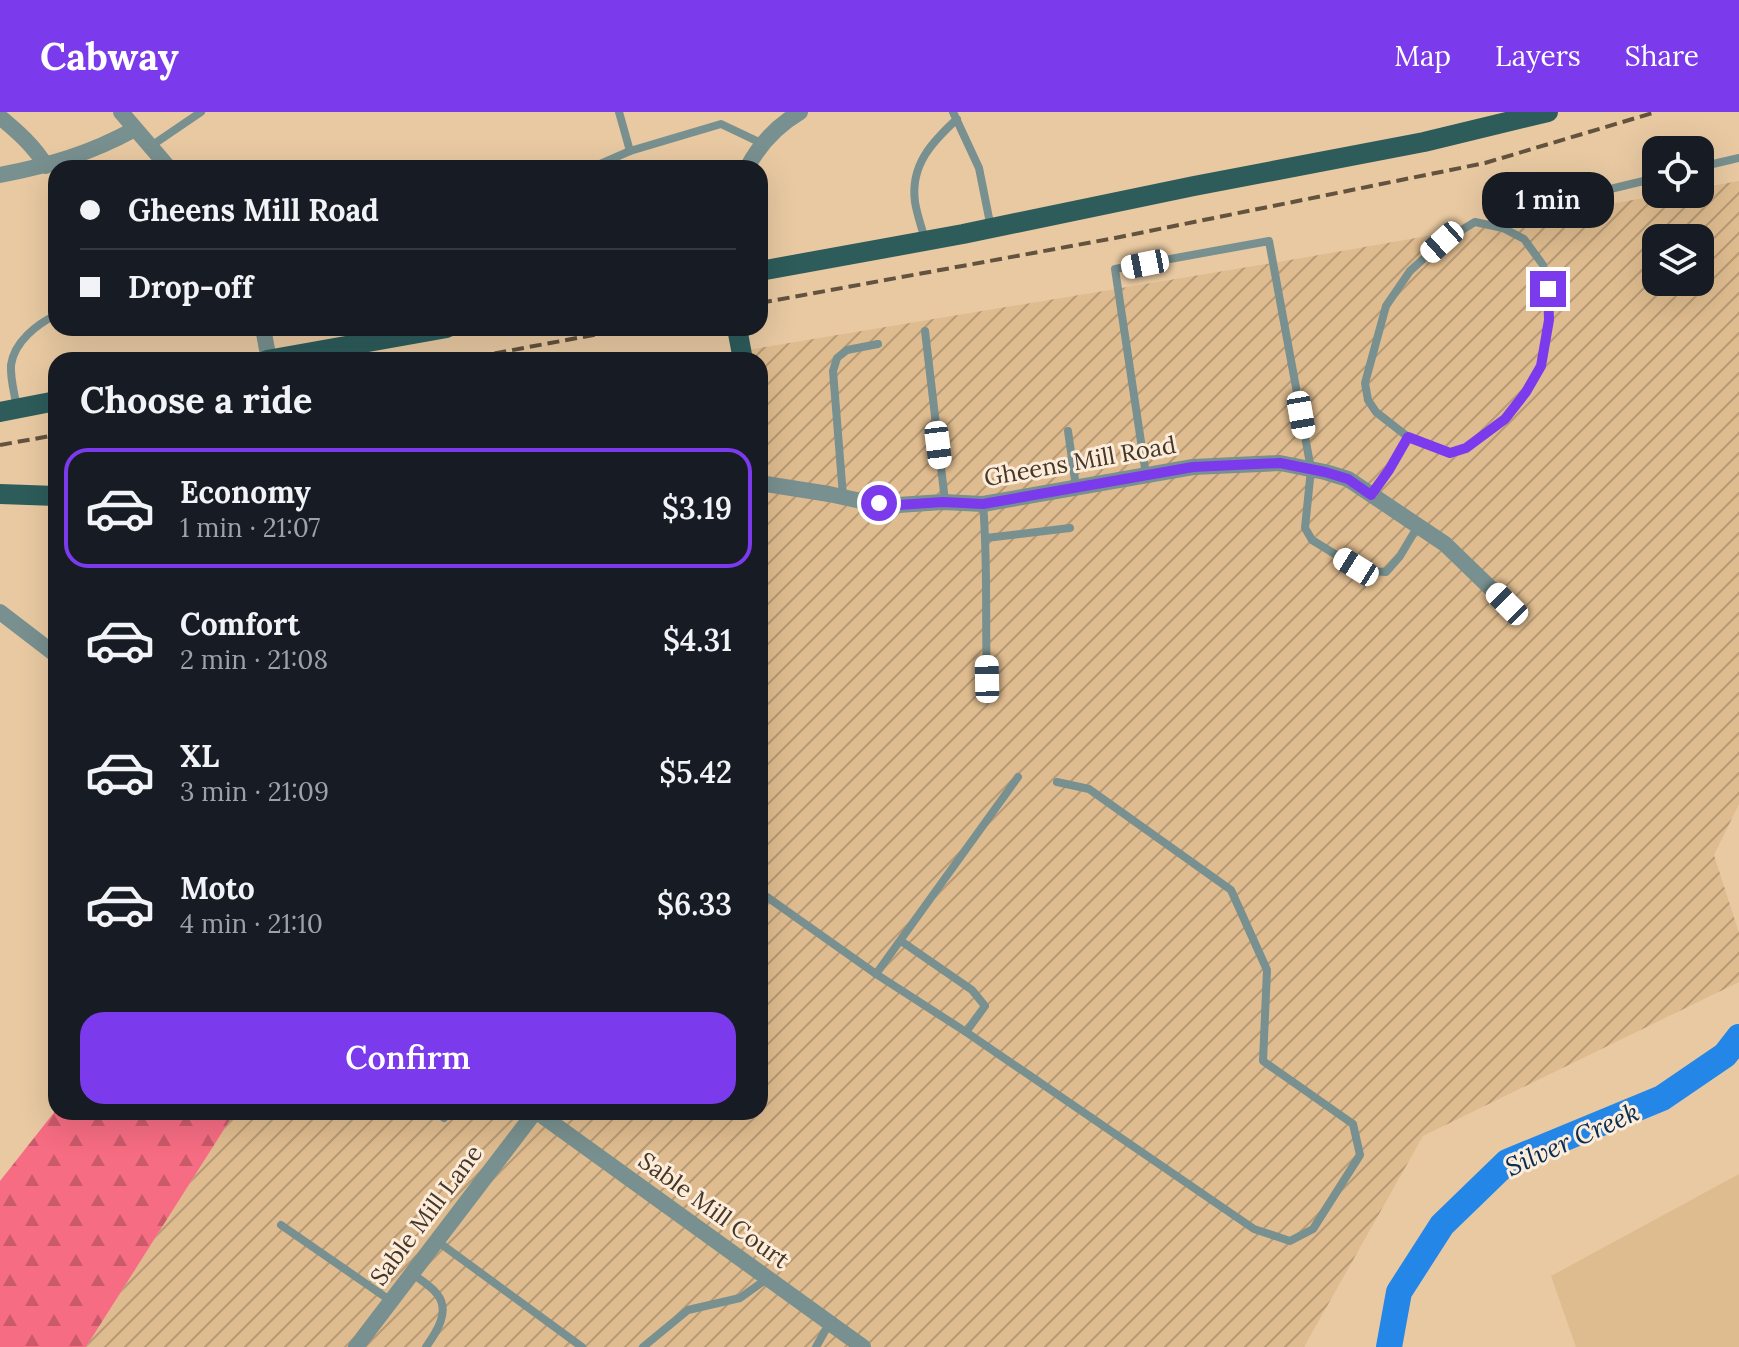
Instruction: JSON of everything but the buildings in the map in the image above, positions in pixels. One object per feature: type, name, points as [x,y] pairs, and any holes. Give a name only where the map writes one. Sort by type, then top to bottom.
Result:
[{"type":"main road","points":[[768,270],[1424,142],[1548,112]]},
{"type":"main road","points":[[313,352],[402,336]]},
{"type":"main road","points":[[9,410],[48,403]]},
{"type":"main road","points":[[0,494],[48,496]]},
{"type":"street","points":[[121,112],[162,160]]},
{"type":"street","points":[[751,160],[774,132],[800,112]]},
{"type":"street","points":[[0,117],[37,151],[46,166],[0,175]]},
{"type":"street","points":[[64,160],[102,147],[135,129]]},
{"type":"street","name":"Gheens Mill Road","points":[[768,484],[898,505],[945,502],[983,504],[1193,467],[1280,463],[1348,479],[1445,544],[1507,604]]},
{"type":"street","points":[[0,612],[48,649]]},
{"type":"street","name":"Sable Mill Lane","points":[[361,1345],[412,1273],[530,1120]]},
{"type":"street","name":"Sable Mill Court","points":[[547,1120],[863,1347]]},
{"type":"lane","points":[[150,146],[201,112]]},
{"type":"lane","points":[[619,112],[630,151]]},
{"type":"lane","points":[[925,241],[915,201],[917,169],[934,140],[955,115],[979,168],[991,228]]},
{"type":"lane","points":[[609,160],[721,124],[764,144]]},
{"type":"lane","points":[[1714,164],[1739,158]]},
{"type":"lane","points":[[1503,228],[1548,204],[1642,181]]},
{"type":"lane","points":[[1475,222],[1503,228],[1524,239],[1543,265],[1549,320],[1541,366],[1505,419],[1466,448],[1450,453],[1408,437],[1376,412],[1368,400],[1365,383],[1386,306],[1410,271],[1442,242],[1475,222]]},
{"type":"lane","points":[[1146,475],[1115,269],[1269,241],[1311,469],[1305,528],[1312,540],[1356,567],[1386,572],[1418,526]]},
{"type":"lane","points":[[9,410],[14,354],[40,322],[48,318]]},
{"type":"lane","points":[[925,331],[945,502]]},
{"type":"lane","points":[[843,497],[833,371],[837,358],[847,350],[878,344]]},
{"type":"lane","points":[[1068,431],[1076,488]]},
{"type":"lane","points":[[1371,495],[1408,437]]},
{"type":"lane","points":[[983,504],[987,679]]},
{"type":"lane","points":[[986,538],[1070,528]]},
{"type":"lane","points":[[876,974],[1018,777]]},
{"type":"lane","points":[[768,898],[1254,1229],[1290,1241],[1313,1229],[1360,1155],[1353,1124],[1263,1061],[1267,970],[1231,890],[1089,789],[1057,782]]},
{"type":"lane","points":[[901,941],[972,990],[985,1006],[966,1032]]},
{"type":"lane","points":[[281,1225],[391,1301]]},
{"type":"lane","points":[[437,1241],[582,1347]]},
{"type":"lane","points":[[412,1273],[439,1295],[443,1309],[439,1330],[426,1347]]},
{"type":"lane","points":[[643,1347],[688,1310],[740,1298],[768,1278]]},
{"type":"lane","points":[[816,1347],[830,1323]]},
{"type":"shaded area","points":[[1739,181],[1739,804],[1714,855],[1739,933],[1739,982],[1423,1136],[1304,1347],[86,1347],[230,1120],[768,1120],[768,352],[735,352],[1642,198],[1642,208],[1714,208],[1714,185]]},
{"type":"shaded area","points":[[1739,1174],[1739,1347],[1576,1347],[1551,1276]]},
{"type":"green space","points":[[48,1120],[230,1120],[86,1347],[0,1347],[0,1181]]},
{"type":"waterway","name":"Silver Creek","points":[[1389,1347],[1399,1292],[1442,1225],[1507,1162],[1662,1098],[1725,1055],[1739,1037]]},
{"type":"railway","points":[[768,302],[1115,238],[1485,163],[1656,112]]},
{"type":"railway","points":[[502,352],[588,336]]},
{"type":"railway","points":[[0,445],[48,436]]},
{"type":"route","points":[[879,503],[983,504],[1193,467],[1280,463],[1348,479],[1371,495],[1408,437],[1450,453],[1466,448],[1505,419],[1541,366],[1549,320],[1548,289]]}]
